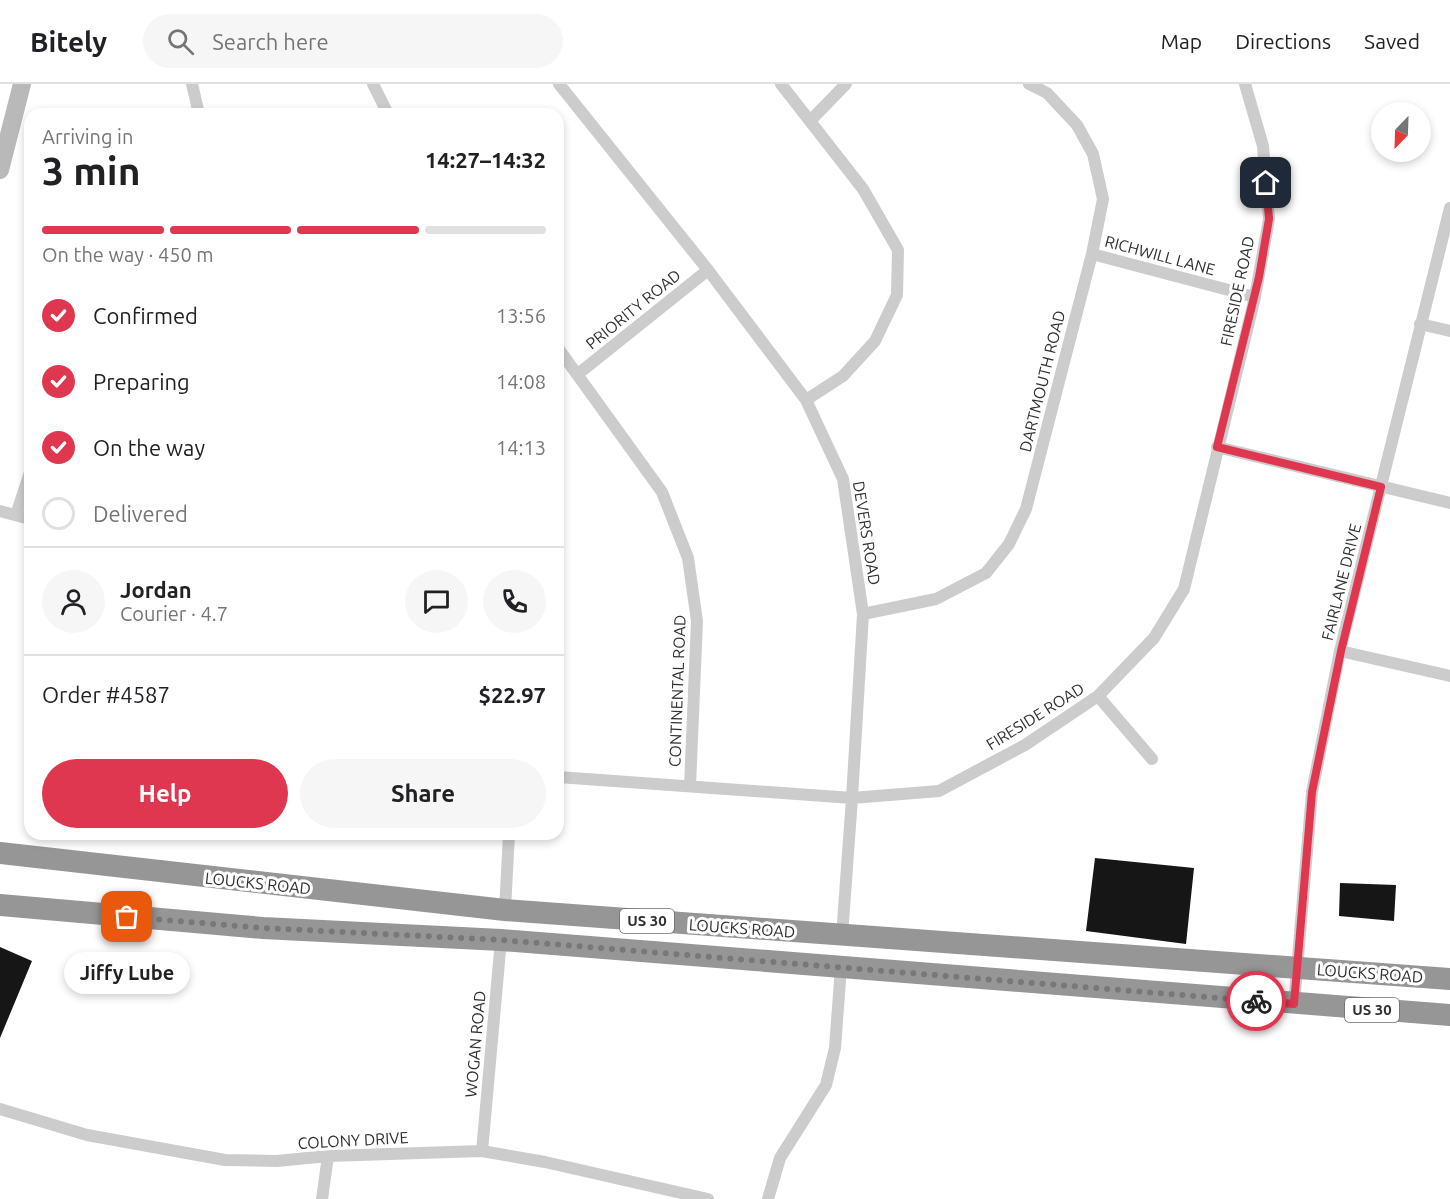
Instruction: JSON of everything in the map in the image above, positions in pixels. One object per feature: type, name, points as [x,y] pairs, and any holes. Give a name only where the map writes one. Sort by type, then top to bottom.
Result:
[{"type":"highway","name":"LOUCKS ROAD","points":[[0,854],[504,910],[1450,979]]},
{"type":"highway","name":"LOUCKS ROAD","points":[[0,905],[263,928],[501,940],[1450,1015]]},
{"type":"street","points":[[0,170],[22,84]]},
{"type":"street","points":[[192,84],[198,108]]},
{"type":"street","points":[[373,84],[385,108]]},
{"type":"street","name":"DEVERS ROAD","points":[[559,84],[708,270],[806,400],[843,479],[862,614],[842,936]]},
{"type":"street","points":[[781,84],[863,189],[898,250],[897,295],[875,341],[843,376],[806,400]]},
{"type":"street","points":[[810,121],[846,84]]},
{"type":"street","name":"DARTMOUTH ROAD","points":[[862,614],[936,599],[986,573],[1009,544],[1026,509],[1092,254],[1103,198],[1093,154],[1077,125],[1047,93],[1029,84]]},
{"type":"street","name":"FIRESIDE ROAD","points":[[564,777],[852,798],[939,791],[1025,745],[1098,696],[1154,638],[1184,589],[1255,297],[1269,219],[1263,146],[1245,84]]},
{"type":"street","name":"FAIRLANE DRIVE","points":[[1294,1004],[1312,792],[1341,651],[1450,208]]},
{"type":"street","name":"RICHWILL LANE","points":[[1092,254],[1255,297]]},
{"type":"street","name":"PRIORITY ROAD","points":[[578,374],[708,270]]},
{"type":"street","points":[[1420,324],[1450,331]]},
{"type":"street","name":"CONTINENTAL ROAD","points":[[564,356],[662,492],[688,558],[697,621],[690,786]]},
{"type":"street","points":[[1217,447],[1450,503]]},
{"type":"street","points":[[16,515],[24,490]]},
{"type":"street","points":[[0,511],[24,517]]},
{"type":"street","points":[[1341,651],[1450,676]]},
{"type":"street","points":[[1098,696],[1152,759]]},
{"type":"street","points":[[504,910],[509,840]]},
{"type":"street","name":"WOGAN ROAD","points":[[482,1151],[501,940]]},
{"type":"street","points":[[768,1199],[780,1158],[826,1085],[834,1048],[841,967]]},
{"type":"street","name":"COLONY DRIVE","points":[[0,1109],[87,1135],[225,1160],[277,1161],[328,1156],[482,1151],[545,1162],[708,1199]]},
{"type":"street","points":[[322,1199],[328,1156]]},
{"type":"building","points":[[1095,858],[1194,868],[1186,944],[1086,931]]},
{"type":"building","points":[[1340,883],[1396,885],[1394,921],[1339,916]]},
{"type":"building","points":[[0,947],[32,961],[0,1038]]},
{"type":"way so far","points":[[127,917],[263,928],[501,940],[1256,1001]]},
{"type":"place","name":"Jiffy Lube","points":[[127,917]]},
{"type":"route","points":[[1256,1001],[1294,1004],[1312,792],[1341,651],[1381,487],[1217,447],[1259,277],[1269,219],[1266,183]]}]
